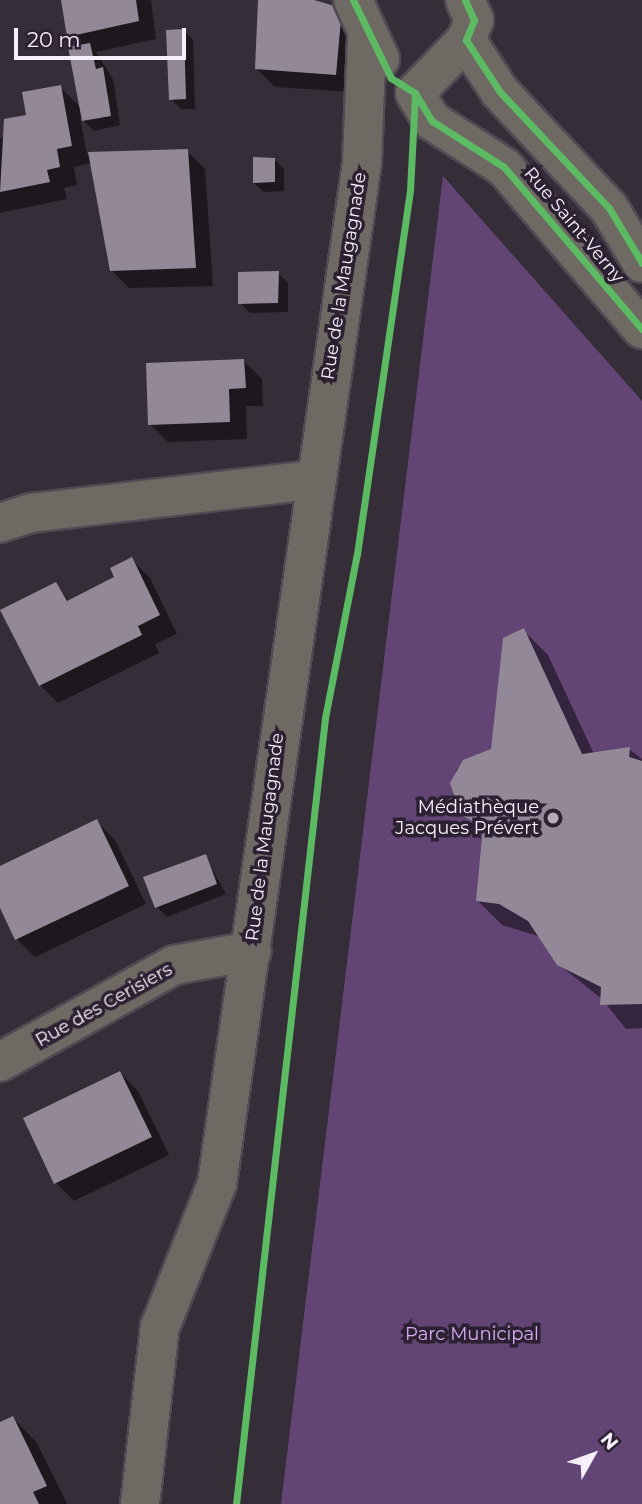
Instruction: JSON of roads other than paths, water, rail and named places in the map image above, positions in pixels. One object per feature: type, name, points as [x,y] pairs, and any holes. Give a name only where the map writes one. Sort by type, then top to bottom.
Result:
[{"type":"street","name":"Rue Saint-Verny","points":[[353,0],[368,36],[391,78],[410,91],[432,121],[504,167],[642,329]]},
{"type":"street","name":"Rue Saint-Verny","points":[[474,15],[500,92],[609,208],[642,263]]},
{"type":"street","name":"Rue de la Maugagnade","points":[[362,162],[410,91],[474,15]]},
{"type":"street","name":"Rue de la Maugagnade","points":[[140,1504],[160,1327],[217,1184],[252,951],[313,480],[362,162],[368,36]]},
{"type":"street","points":[[0,523],[31,513],[313,480]]},
{"type":"street","name":"Rue des Cerisiers","points":[[0,1062],[174,965],[252,951]]},
{"type":"place","name":"Médiathèque Jacques Prévert","points":[[553,818]]},
{"type":"park label","name":"Parc Municipal","points":[[472,1334]]}]
